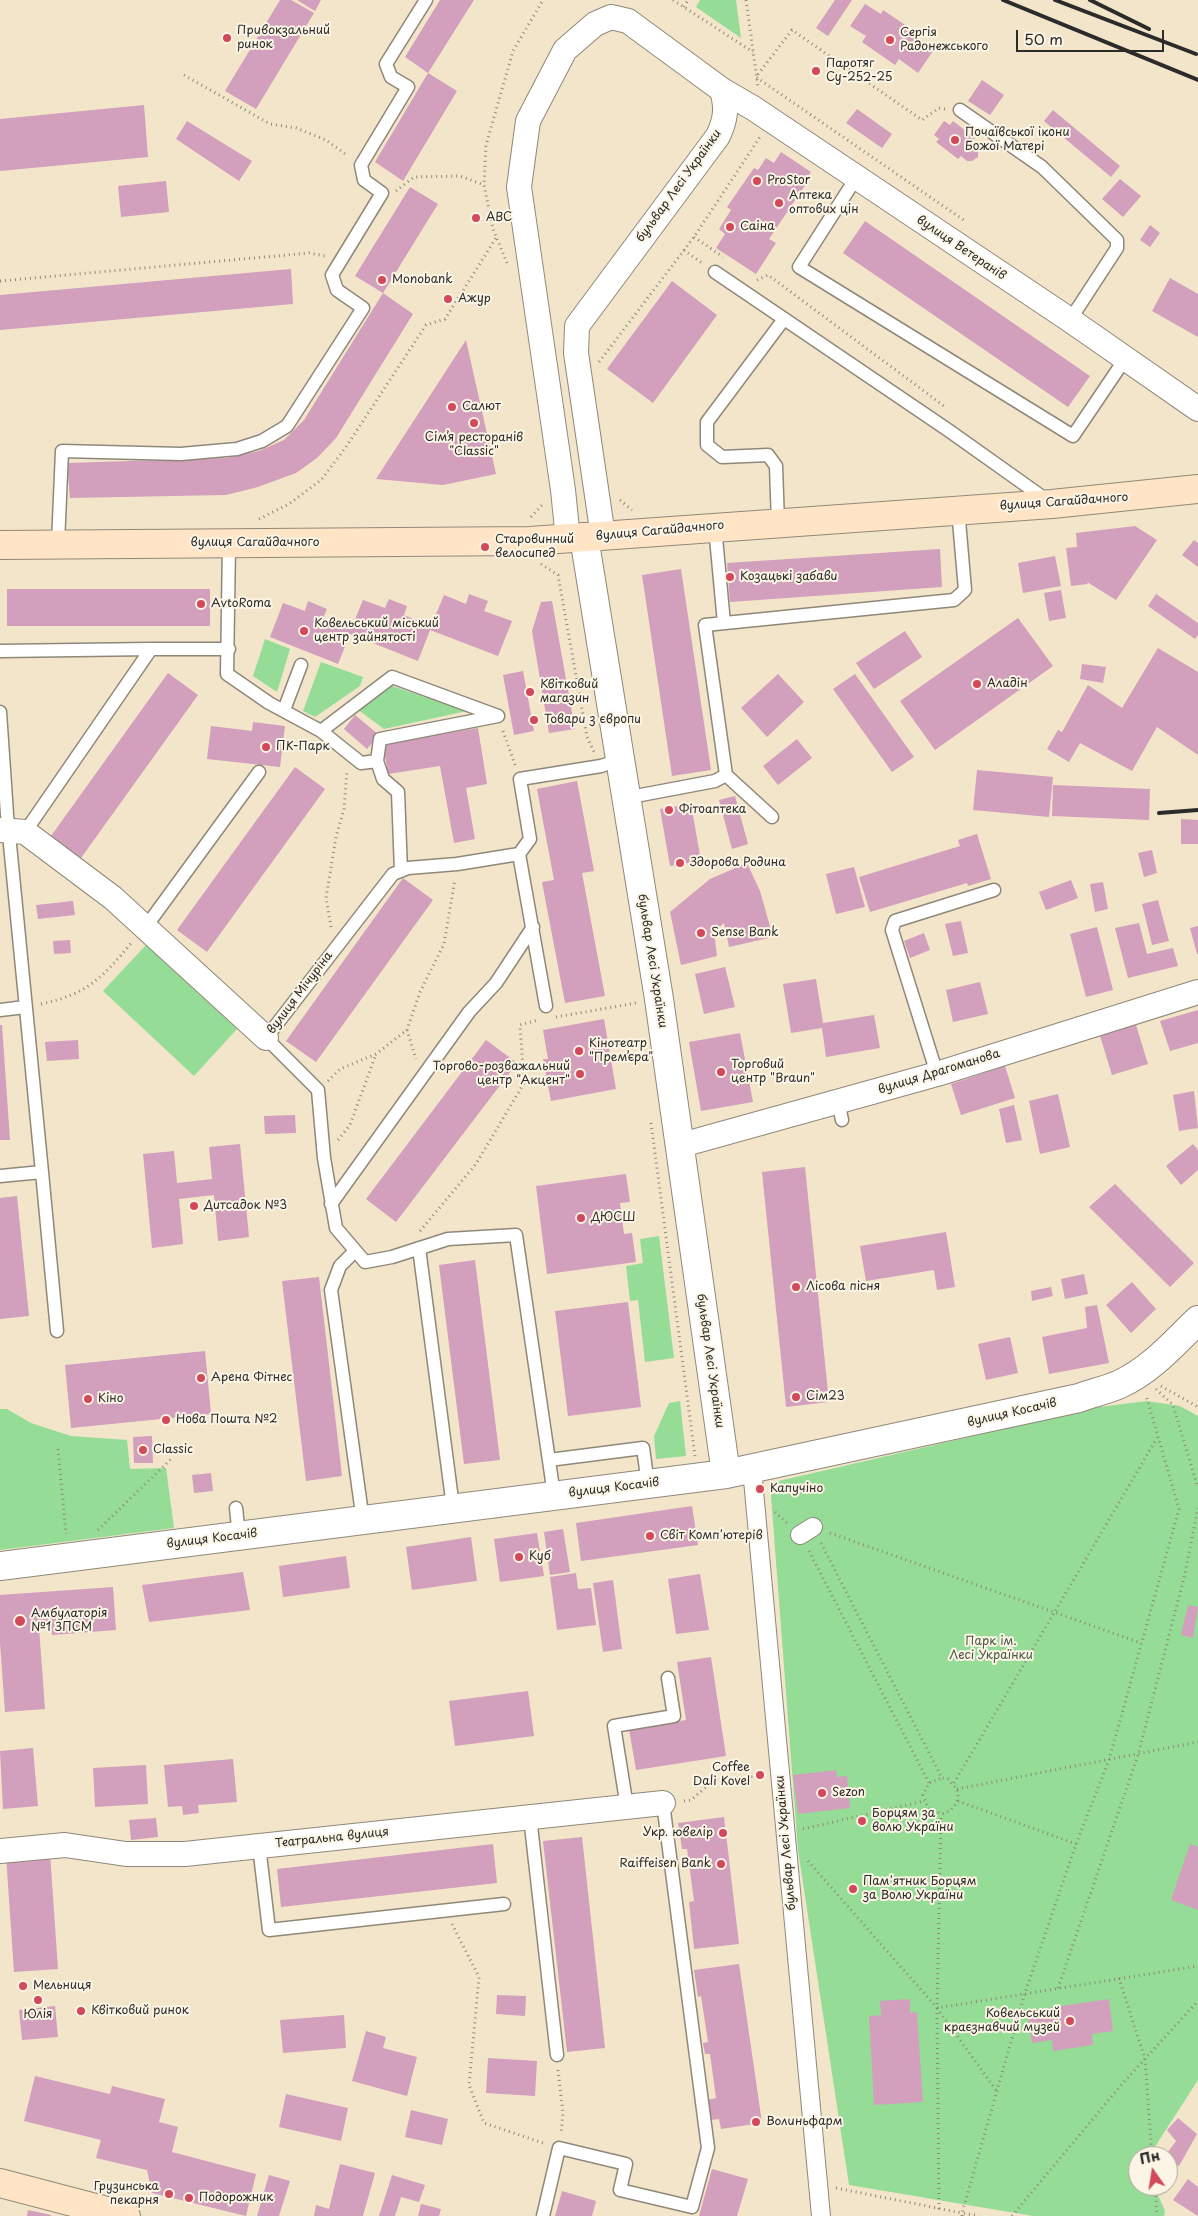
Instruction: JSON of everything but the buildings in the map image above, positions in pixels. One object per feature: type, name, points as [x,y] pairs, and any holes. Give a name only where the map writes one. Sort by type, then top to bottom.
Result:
[{"type":"main road","name":"вулиця Сагайдачного","points":[[0,545],[58,543],[229,544],[530,541],[958,509],[1052,504],[1198,489]]},
{"type":"main road","points":[[0,2183],[126,2216]]},
{"type":"street","name":"бульвар Лесі Українки","points":[[585,537],[563,490],[519,187],[528,121],[565,50],[595,24],[611,17],[628,21],[722,90],[727,107],[725,121],[718,136],[577,326],[576,353],[585,537],[610,763],[626,798],[658,999],[678,1146],[744,1479],[780,1775],[822,2216]]},
{"type":"street","name":"вулиця Ветеранів","points":[[722,90],[1070,320],[1198,409]]},
{"type":"street","name":"вулиця Мічуріна","points":[[11,830],[113,898],[266,1038]]},
{"type":"street","name":"вулиця Драгоманова","points":[[678,1146],[840,1111],[937,1074],[1198,992]]},
{"type":"street","name":"вулиця Косачів","points":[[0,1566],[363,1521],[453,1507],[698,1478],[744,1479],[1079,1398],[1120,1384],[1139,1373],[1162,1355],[1198,1320]]},
{"type":"street","name":"Театральна вулиця","points":[[0,1851],[65,1846],[126,1854],[185,1854],[663,1803]]},
{"type":"lane","points":[[58,543],[62,451],[180,454],[237,449],[262,441],[287,426],[363,308],[337,290],[332,275],[382,192],[364,180],[361,165],[408,87],[391,77],[386,64],[426,0]]},
{"type":"lane","points":[[960,110],[1042,167],[1117,240],[1117,248],[1070,320]]},
{"type":"lane","points":[[856,178],[799,267],[1073,436],[1125,359]]},
{"type":"lane","points":[[715,272],[1052,504]]},
{"type":"lane","points":[[778,522],[776,466],[768,455],[722,457],[707,445],[707,430],[708,422],[784,319]]},
{"type":"lane","points":[[772,817],[726,775],[705,625],[954,600],[965,590],[958,509]]},
{"type":"lane","points":[[715,527],[724,623]]},
{"type":"lane","points":[[229,544],[230,649],[227,674],[269,703],[320,731],[362,763],[377,761]]},
{"type":"lane","points":[[11,830],[151,649]]},
{"type":"lane","points":[[0,651],[230,649]]},
{"type":"lane","points":[[284,710],[302,665]]},
{"type":"lane","points":[[320,731],[392,676],[498,716]]},
{"type":"lane","points":[[0,712],[57,1332]]},
{"type":"lane","points":[[498,716],[380,739],[377,761],[383,778],[398,792],[401,871],[408,868],[457,864],[520,854]]},
{"type":"lane","points":[[547,1012],[520,854],[530,839],[520,779],[610,763]]},
{"type":"lane","points":[[145,928],[259,772]]},
{"type":"lane","points":[[626,798],[714,781],[726,775]]},
{"type":"lane","name":"вулиця Мічуріна","points":[[266,1038],[393,874],[401,871]]},
{"type":"lane","points":[[937,1074],[892,930],[895,921],[994,890]]},
{"type":"lane","points":[[331,1204],[469,1012],[496,983],[533,927]]},
{"type":"lane","points":[[0,1010],[26,1007]]},
{"type":"lane","points":[[266,1038],[318,1090],[324,1158],[336,1228],[364,1262],[448,1239],[516,1235],[554,1495]]},
{"type":"lane","points":[[0,1176],[42,1172]]},
{"type":"lane","points":[[419,1248],[453,1507]]},
{"type":"lane","points":[[355,1251],[340,1266],[331,1290],[363,1521]]},
{"type":"lane","points":[[549,1460],[643,1448],[648,1484]]},
{"type":"lane","points":[[236,1508],[239,1536]]},
{"type":"lane","points":[[627,1807],[614,1726],[674,1716],[668,1678]]},
{"type":"lane","points":[[542,2216],[559,2148],[626,2164],[620,2190],[692,2207],[708,2148],[663,1803]]},
{"type":"lane","points":[[530,1817],[556,2055]]},
{"type":"lane","points":[[259,1846],[269,1930],[504,1904]]},
{"type":"path","points":[[509,268],[493,229],[484,185],[486,145],[513,51],[543,0]]},
{"type":"path","points":[[673,0],[753,53]]},
{"type":"path","points":[[684,7],[688,0]]},
{"type":"path","points":[[598,363],[694,237],[762,134],[746,0]]},
{"type":"path","points":[[756,77],[792,30],[922,120],[939,108],[960,110]]},
{"type":"path","points":[[184,75],[270,124],[296,128],[326,140],[361,165]]},
{"type":"path","points":[[756,77],[968,223]]},
{"type":"path","points":[[382,192],[398,191],[414,178],[460,176],[484,185]]},
{"type":"path","points":[[694,237],[726,259]]},
{"type":"path","points":[[684,250],[715,272]]},
{"type":"path","points":[[0,281],[309,253],[324,255],[339,264]]},
{"type":"path","points":[[750,275],[758,280],[768,276],[952,411]]},
{"type":"path","points":[[617,495],[622,504],[634,512]]},
{"type":"path","points":[[544,504],[530,517],[530,541],[535,560],[558,575],[587,737],[610,763]]},
{"type":"path","points":[[498,716],[520,779]]},
{"type":"path","points":[[335,947],[326,898],[336,837],[344,809],[345,781],[350,753]]},
{"type":"path","points":[[318,1090],[340,1069],[376,1054],[406,1030],[420,992],[444,944],[457,864]]},
{"type":"path","points":[[26,1007],[61,999],[91,986],[145,928]]},
{"type":"path","points":[[553,1017],[588,1013],[639,1003],[637,993]]},
{"type":"path","points":[[419,1232],[476,1164],[524,1083],[520,1025],[547,1012]]},
{"type":"path","points":[[406,1030],[422,1077]]},
{"type":"path","points":[[324,1158],[350,1124],[376,1054]]},
{"type":"path","points":[[650,1117],[698,1478]]},
{"type":"path","points":[[1139,1373],[1198,1406]]},
{"type":"path","points":[[962,2214],[1025,1993],[1076,1844],[1109,1760],[1179,1509],[1139,1373]]},
{"type":"path","points":[[1139,1373],[1173,1405],[1198,1488]]},
{"type":"path","points":[[954,1784],[1158,1438]]},
{"type":"path","points":[[58,1449],[67,1540]]},
{"type":"path","points":[[97,1531],[172,1458]]},
{"type":"path","points":[[744,1479],[807,1531],[1055,1611],[1141,1642]]},
{"type":"path","points":[[1058,1988],[1138,1755],[1184,1578],[1198,1508]]},
{"type":"path","points":[[807,1531],[942,1778],[954,1784],[957,1789],[958,1802],[953,1809],[941,1814],[928,1808],[924,1802],[924,1789],[929,1783],[942,1778]]},
{"type":"path","points":[[807,1531],[929,1783]]},
{"type":"path","points":[[957,1789],[1198,1742]]},
{"type":"path","points":[[663,1803],[691,1800],[714,1780],[780,1775]]},
{"type":"path","points":[[924,1802],[785,1834],[937,2008],[997,2091]]},
{"type":"path","points":[[958,1802],[1076,1844]]},
{"type":"path","points":[[940,2209],[937,2008],[941,1814]]},
{"type":"path","points":[[445,1910],[479,1977],[469,2085],[484,2123],[559,2148],[563,2113],[556,2055]]},
{"type":"path","points":[[937,2008],[1198,1966]]},
{"type":"path","points":[[1119,1978],[1145,2059],[1151,2146]]},
{"type":"path","points":[[1012,2216],[1145,2059],[1198,2001]]},
{"type":"path","points":[[818,2185],[979,2216]]},
{"type":"path","points":[[1156,2196],[1157,2216]]},
{"type":"green space","points":[[700,0],[736,0],[741,38],[696,7]]},
{"type":"green space","points":[[265,639],[290,649],[277,692],[253,676]]},
{"type":"green space","points":[[321,662],[363,677],[360,686],[315,717],[303,711]]},
{"type":"green space","points":[[389,685],[467,711],[384,729],[357,709]]},
{"type":"green space","points":[[146,945],[237,1029],[194,1076],[103,991]]},
{"type":"green space","points":[[659,1236],[674,1358],[645,1362],[638,1300],[630,1301],[626,1266],[643,1263],[640,1239]]},
{"type":"green space","points":[[680,1401],[686,1456],[656,1459],[654,1436],[669,1403]]},
{"type":"green space","name":"Парк ім. Лесі Українки","points":[[1147,1401],[1180,1406],[1198,1416],[1198,2080],[1155,2146],[1128,2146],[1128,2196],[1158,2196],[1165,2211],[1164,2216],[1033,2216],[849,2185],[798,1850],[770,1483],[1099,1407]]},
{"type":"green space","points":[[0,1409],[7,1409],[31,1423],[71,1436],[127,1440],[130,1469],[166,1468],[174,1528],[0,1550]]},
{"type":"railway","points":[[1003,0],[1198,80]]},
{"type":"railway","points":[[1055,0],[1196,54]]},
{"type":"railway","points":[[1090,0],[1149,29]]},
{"type":"railway","points":[[1159,813],[1198,810]]},
{"type":"place","name":"Привокзальний ринок","points":[[227,38]]},
{"type":"place","name":"Сергія Радонежського","points":[[890,40]]},
{"type":"place","name":"Паротяг Су-252-25","points":[[816,71]]},
{"type":"place","name":"Почаївської ікони Божої Матері","points":[[955,140]]},
{"type":"place","name":"ProStor","points":[[757,181]]},
{"type":"place","name":"Аптека оптових цін","points":[[779,203]]},
{"type":"place","name":"АВС","points":[[476,218]]},
{"type":"place","name":"Саіна","points":[[730,227]]},
{"type":"place","name":"Monobank","points":[[382,280]]},
{"type":"place","name":"Ажур","points":[[448,299]]},
{"type":"place","name":"Салют","points":[[452,407]]},
{"type":"place","name":"Сім’я ресторанів \"Classic\"","points":[[474,423]]},
{"type":"place","name":"Старовинний велосипед","points":[[485,547]]},
{"type":"place","name":"Козацькі забави","points":[[730,577]]},
{"type":"place","name":"AvtoRoma","points":[[201,604]]},
{"type":"place","name":"Ковельський міський центр зайнятості","points":[[304,631]]},
{"type":"place","name":"Аладін","points":[[977,684]]},
{"type":"place","name":"Квітковий магазин","points":[[530,692]]},
{"type":"place","name":"Товари з європи","points":[[534,720]]},
{"type":"place","name":"ПК-Парк","points":[[266,747]]},
{"type":"place","name":"Фітоаптека","points":[[669,810]]},
{"type":"place","name":"Здорова Родина","points":[[680,863]]},
{"type":"place","name":"Sense Bank","points":[[701,933]]},
{"type":"place","name":"Кінотеатр \"Прем’єра\"","points":[[579,1051]]},
{"type":"place","name":"Торговий центр \"Braun\"","points":[[721,1072]]},
{"type":"place","name":"Торгово-розважальний центр \"Акцент\"","points":[[580,1074]]},
{"type":"place","name":"Дитсадок №3","points":[[194,1206]]},
{"type":"place","name":"ДЮСШ","points":[[581,1218]]},
{"type":"place","name":"Лісова пісня","points":[[796,1287]]},
{"type":"place","name":"Арена Фітнес","points":[[201,1378]]},
{"type":"place","name":"Сім23","points":[[796,1397]]},
{"type":"place","name":"Кіно","points":[[88,1399]]},
{"type":"place","name":"Нова Пошта №2","points":[[166,1420]]},
{"type":"place","name":"Classic","points":[[143,1450]]},
{"type":"place","name":"Капучіно","points":[[760,1489]]},
{"type":"place","name":"Світ Комп'ютерів","points":[[650,1536]]},
{"type":"place","name":"Куб","points":[[519,1557]]},
{"type":"place","name":"Амбулаторія №1 ЗПСМ","points":[[20,1621]]},
{"type":"place","name":"Coffee Dali Kovel","points":[[760,1775]]},
{"type":"place","name":"Sezon","points":[[822,1793]]},
{"type":"place","name":"Борцям за волю України","points":[[862,1821]]},
{"type":"place","name":"Укр. ювелір","points":[[723,1833]]},
{"type":"place","name":"Raiffeisen Bank","points":[[721,1864]]},
{"type":"place","name":"Пам'ятник Борцям за Волю України","points":[[853,1889]]},
{"type":"place","name":"Мельниця","points":[[23,1986]]},
{"type":"place","name":"Юлія","points":[[38,2000]]},
{"type":"place","name":"Квітковий ринок","points":[[81,2011]]},
{"type":"place","name":"Ковельський краєзнавчий музей","points":[[1070,2021]]},
{"type":"place","name":"Волиньфарм","points":[[756,2122]]},
{"type":"place","name":"Грузинська пекарня","points":[[169,2194]]},
{"type":"place","name":"Подорожник","points":[[189,2198]]}]
